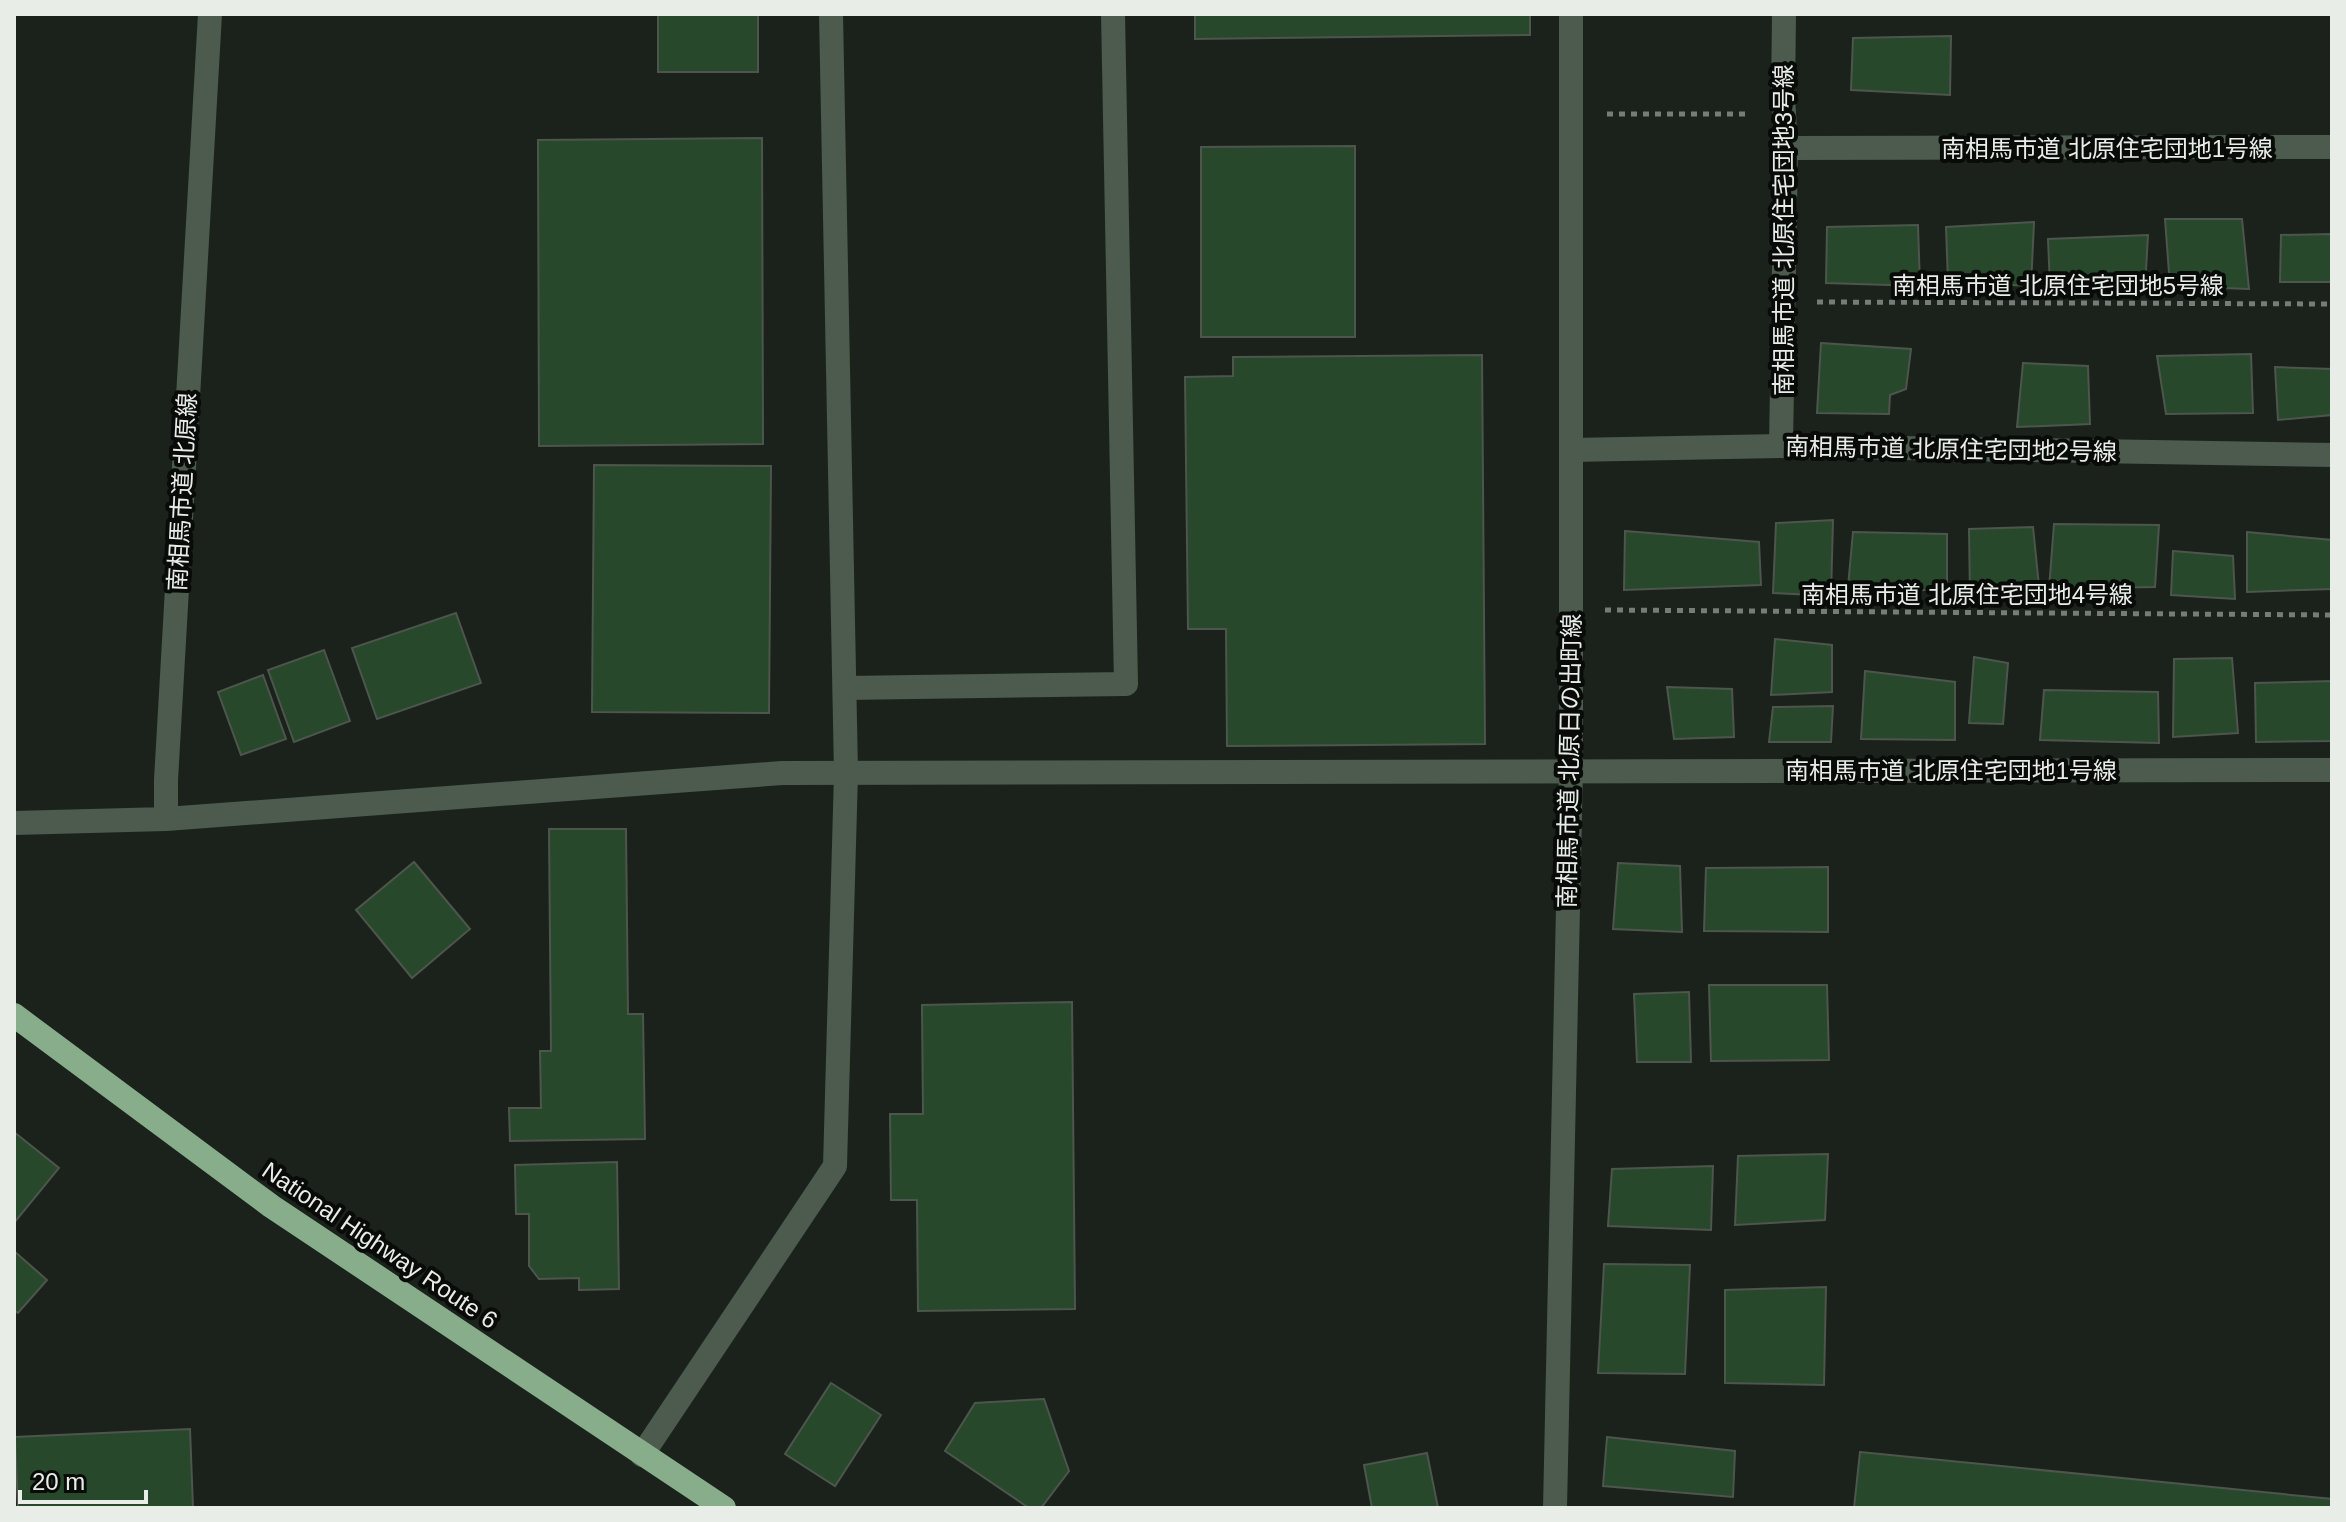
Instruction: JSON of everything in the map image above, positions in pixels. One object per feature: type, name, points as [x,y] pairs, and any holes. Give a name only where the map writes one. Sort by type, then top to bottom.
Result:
[{"type":"highway","name":"National Highway Route 6","points":[[14,1015],[271,1206],[724,1508]]},
{"type":"street","name":"南相馬市道 北原線","points":[[166,819],[210,14]]},
{"type":"street","points":[[642,1455],[835,1166],[846,773],[831,14]]},
{"type":"street","points":[[845,688],[1126,684],[1113,14]]},
{"type":"street","name":"南相馬市道 北原日の出町線","points":[[1555,1508],[1571,769],[1571,14]]},
{"type":"street","name":"南相馬市道 北原住宅団地3号線","points":[[1781,446],[1786,148],[1784,14]]},
{"type":"street","name":"南相馬市道 北原住宅団地1号線","points":[[1786,148],[2332,147]]},
{"type":"street","name":"南相馬市道 北原住宅団地2号線","points":[[1571,450],[1781,446],[2332,455]]},
{"type":"street","name":"南相馬市道 北原住宅団地1号線","points":[[166,819],[782,773],[1571,769],[2332,770]]},
{"type":"street","points":[[14,823],[166,819]]},
{"type":"path","points":[[1607,114],[1784,113]]},
{"type":"path","name":"南相馬市道 北原住宅団地5号線","points":[[1783,302],[2332,304]]},
{"type":"path","name":"南相馬市道 北原住宅団地4号線","points":[[1601,610],[2332,615]]},
{"type":"building","points":[[658,14],[758,14],[758,72],[658,72]]},
{"type":"building","points":[[1195,14],[1530,14],[1530,35],[1195,39]]},
{"type":"building","points":[[1951,36],[1950,95],[1851,90],[1853,38]]},
{"type":"building","points":[[762,138],[763,444],[539,446],[538,140]]},
{"type":"building","points":[[1355,146],[1355,337],[1201,337],[1201,147]]},
{"type":"building","points":[[2165,219],[2242,219],[2249,289],[2170,286]]},
{"type":"building","points":[[2034,222],[2031,286],[1948,282],[1946,227]]},
{"type":"building","points":[[1918,225],[1920,286],[1826,283],[1827,227]]},
{"type":"building","points":[[2332,234],[2332,282],[2280,282],[2281,235]]},
{"type":"building","points":[[2148,235],[2145,288],[2050,287],[2048,239]]},
{"type":"building","points":[[1821,343],[1911,349],[1906,389],[1890,395],[1889,414],[1817,413]]},
{"type":"building","points":[[2251,354],[2253,413],[2166,414],[2157,356]]},
{"type":"building","points":[[1482,355],[1485,744],[1227,746],[1226,629],[1188,629],[1185,377],[1233,376],[1233,357]]},
{"type":"building","points":[[2023,363],[2088,366],[2090,424],[2017,427]]},
{"type":"building","points":[[2275,367],[2332,369],[2332,415],[2278,420]]},
{"type":"building","points":[[594,465],[771,466],[769,713],[592,712]]},
{"type":"building","points":[[1833,520],[1831,596],[1773,593],[1776,523]]},
{"type":"building","points":[[2054,524],[2159,525],[2155,587],[2049,589]]},
{"type":"building","points":[[2033,527],[2040,596],[1970,596],[1969,529]]},
{"type":"building","points":[[1625,531],[1759,542],[1761,585],[1624,590]]},
{"type":"building","points":[[1853,532],[1947,534],[1947,591],[1848,587]]},
{"type":"building","points":[[2247,532],[2332,540],[2332,589],[2247,592]]},
{"type":"building","points":[[2173,551],[2233,556],[2235,599],[2171,595]]},
{"type":"building","points":[[456,613],[481,683],[377,719],[352,648]]},
{"type":"building","points":[[1775,639],[1832,645],[1832,692],[1771,695]]},
{"type":"building","points":[[324,650],[350,721],[294,742],[268,670]]},
{"type":"building","points":[[1974,657],[2008,663],[2003,724],[1969,723]]},
{"type":"building","points":[[2232,658],[2238,733],[2173,737],[2174,659]]},
{"type":"building","points":[[1865,671],[1955,682],[1955,740],[1861,739]]},
{"type":"building","points":[[263,675],[286,739],[241,755],[218,692]]},
{"type":"building","points":[[2332,681],[2332,741],[2256,742],[2255,683]]},
{"type":"building","points":[[1667,687],[1732,689],[1734,737],[1674,739]]},
{"type":"building","points":[[2044,690],[2158,692],[2159,743],[2040,740]]},
{"type":"building","points":[[1833,706],[1831,742],[1769,742],[1773,707]]},
{"type":"building","points":[[549,829],[626,829],[628,1014],[643,1014],[645,1139],[510,1141],[509,1108],[541,1108],[540,1051],[551,1051]]},
{"type":"building","points":[[414,862],[470,929],[412,978],[356,910]]},
{"type":"building","points":[[1618,863],[1680,866],[1682,932],[1613,929]]},
{"type":"building","points":[[1828,867],[1828,932],[1704,931],[1706,868]]},
{"type":"building","points":[[1709,985],[1827,985],[1829,1060],[1711,1061]]},
{"type":"building","points":[[1689,992],[1691,1062],[1637,1062],[1634,994]]},
{"type":"building","points":[[1072,1002],[1075,1309],[918,1311],[917,1200],[891,1200],[890,1114],[923,1114],[922,1005]]},
{"type":"building","points":[[14,1132],[59,1168],[14,1223]]},
{"type":"building","points":[[1828,1154],[1825,1220],[1735,1225],[1738,1156]]},
{"type":"building","points":[[617,1162],[619,1289],[579,1290],[579,1278],[539,1279],[529,1266],[529,1214],[516,1214],[515,1165]]},
{"type":"building","points":[[1713,1166],[1711,1230],[1608,1226],[1612,1169]]},
{"type":"building","points":[[14,1251],[47,1280],[18,1313],[14,1310]]},
{"type":"building","points":[[1604,1264],[1690,1265],[1685,1374],[1598,1373]]},
{"type":"building","points":[[1826,1287],[1824,1385],[1725,1383],[1725,1290]]},
{"type":"building","points":[[831,1383],[881,1415],[835,1486],[785,1454]]},
{"type":"building","points":[[1044,1399],[1069,1471],[1041,1508],[1029,1508],[945,1451],[975,1403]]},
{"type":"building","points":[[190,1429],[193,1508],[18,1508],[15,1437]]},
{"type":"building","points":[[1607,1437],[1735,1451],[1733,1497],[1603,1486]]},
{"type":"building","points":[[1860,1452],[2332,1499],[2332,1508],[1854,1508]]},
{"type":"building","points":[[1427,1453],[1438,1508],[1372,1508],[1364,1465]]}]
